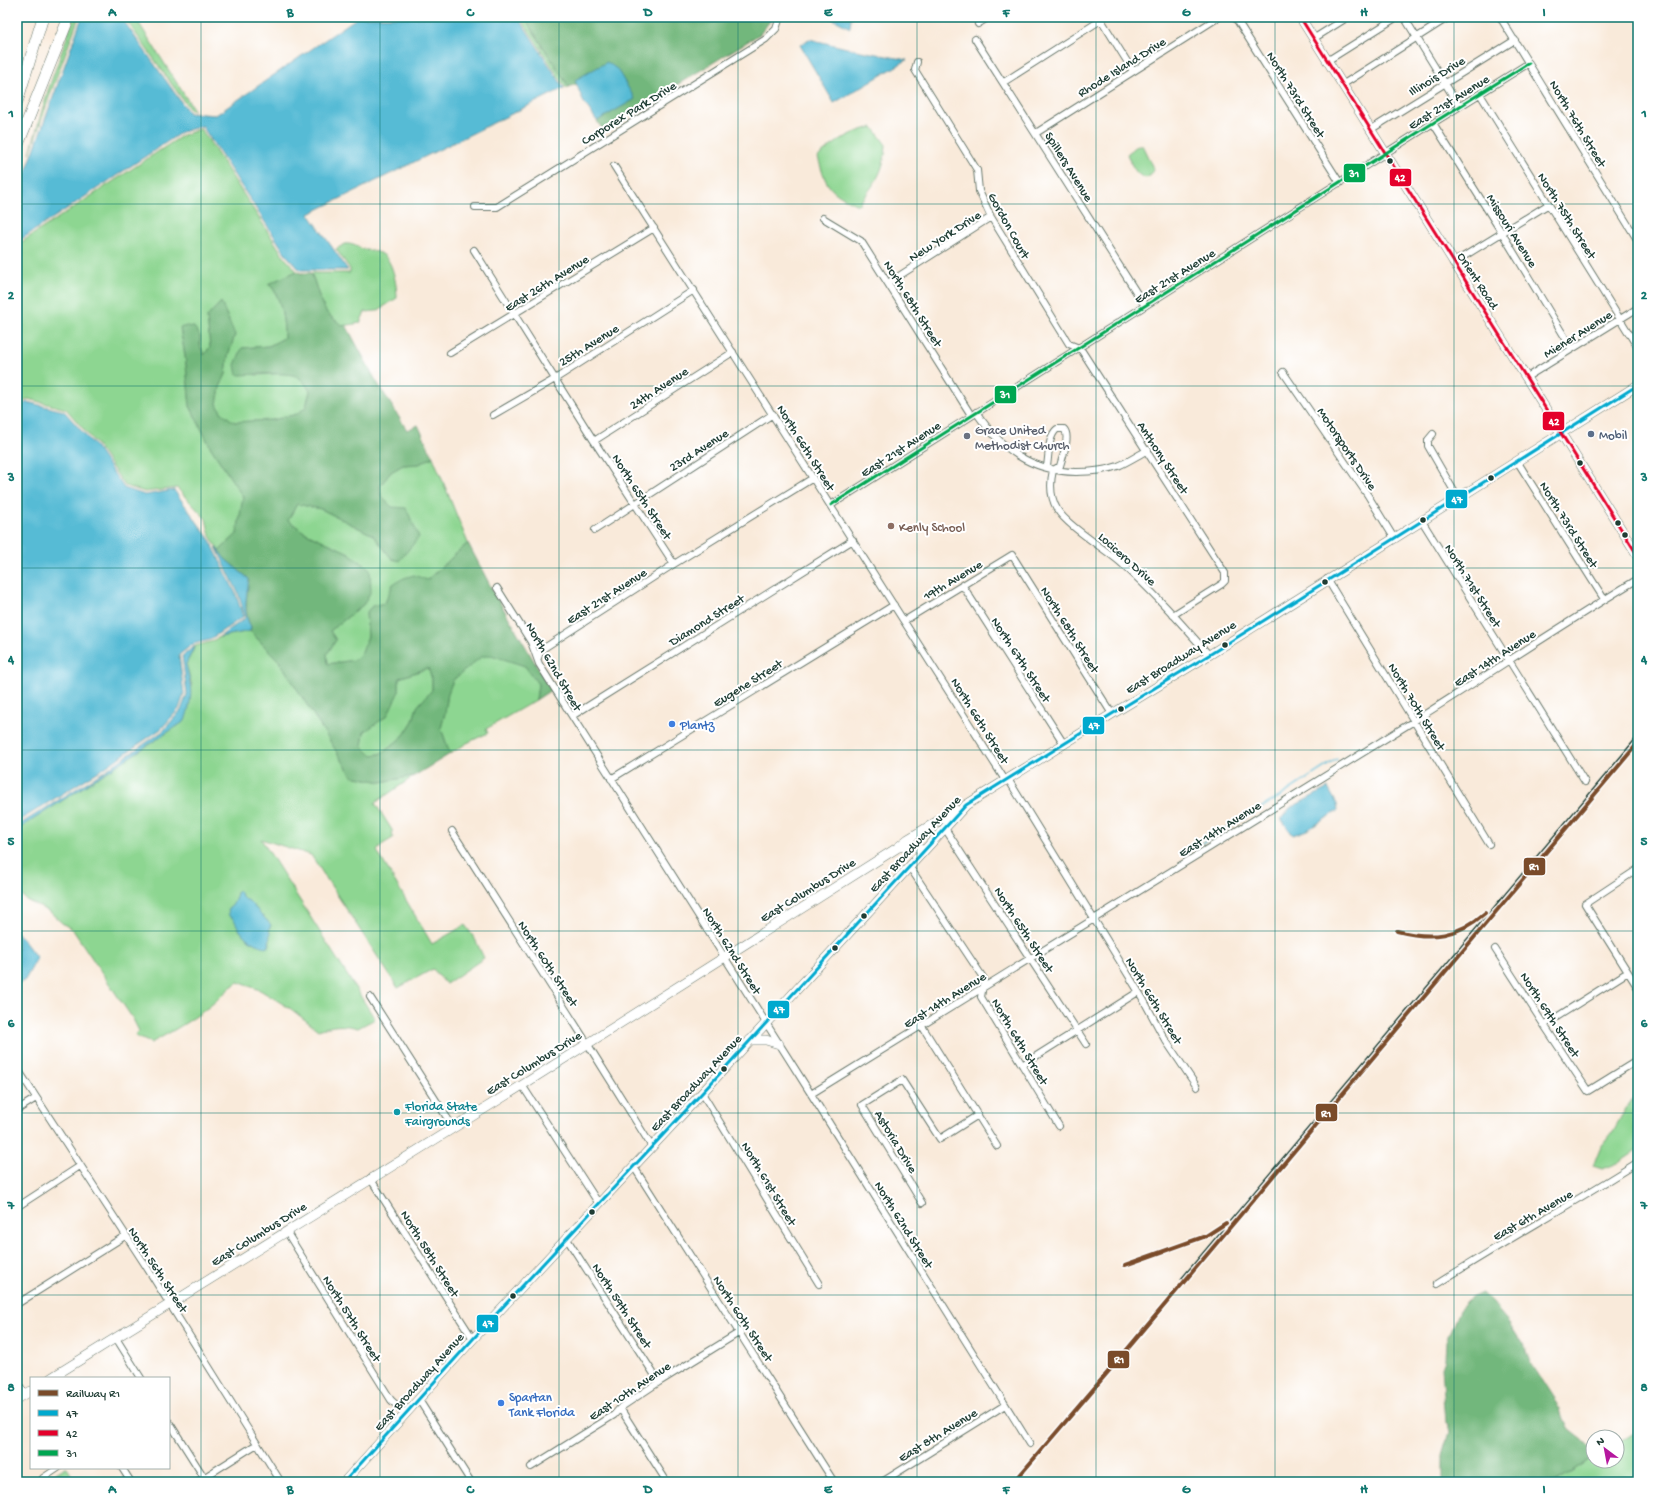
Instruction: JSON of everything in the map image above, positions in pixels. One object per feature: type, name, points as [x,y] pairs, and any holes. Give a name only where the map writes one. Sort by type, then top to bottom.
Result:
[{"type":"highway","points":[[17,102],[43,17]]},
{"type":"highway","points":[[17,147],[69,17]]},
{"type":"main road","name":"Orient Road","points":[[1300,17],[1638,556]]},
{"type":"main road","name":"East Broadway Avenue","points":[[344,1482],[473,1339],[634,1167],[966,804],[1210,655],[1327,579],[1638,385]]},
{"type":"main road","name":"East Columbus Drive","points":[[54,1377],[64,1374],[169,1304],[522,1085],[897,848],[908,839],[966,804]]},
{"type":"main road","points":[[930,826],[936,824],[944,827]]},
{"type":"main road","points":[[897,848],[914,845],[923,851]]},
{"type":"main road","points":[[750,1040],[766,1040],[779,1044]]},
{"type":"street","name":"Corporex Park Drive","points":[[475,207],[497,207],[766,39],[776,29],[780,17]]},
{"type":"street","points":[[978,24],[989,17]]},
{"type":"street","name":"Rhode Island Drive","points":[[1036,133],[1219,17]]},
{"type":"street","name":"North 73rd Street","points":[[1235,17],[1340,183]]},
{"type":"street","points":[[1313,39],[1348,17]]},
{"type":"street","points":[[1327,61],[1397,17]]},
{"type":"street","points":[[1404,17],[1459,106]]},
{"type":"street","points":[[1342,85],[1449,17]]},
{"type":"street","name":"North 76th Street","points":[[1500,17],[1638,241]]},
{"type":"street","points":[[1004,82],[1100,19],[1133,71]]},
{"type":"street","name":"Spillers Avenue","points":[[975,39],[1004,82],[1145,306]]},
{"type":"street","name":"Illinois Drive","points":[[1370,130],[1515,40]]},
{"type":"street","name":"Gordon Court","points":[[917,62],[915,70],[978,170],[979,191],[991,217],[1069,344],[1079,348]]},
{"type":"street","name":"East 21st Avenue","points":[[831,505],[1340,183],[1432,123],[1529,64]]},
{"type":"street","name":"North 75th Street","points":[[1480,94],[1638,348]]},
{"type":"street","name":"Missouri Avenue","points":[[1432,123],[1502,233],[1572,349]]},
{"type":"street","name":"North 66th Street","points":[[614,166],[734,352],[904,621],[1007,779],[1138,992],[1164,1038],[1197,1087]]},
{"type":"street","points":[[1453,263],[1549,204]]},
{"type":"street","name":"New York Drive","points":[[888,283],[991,217]]},
{"type":"street","name":"North 68th Street","points":[[823,218],[861,241],[974,414],[1002,444],[1024,460],[1053,470],[1094,472],[1118,466],[1148,450]]},
{"type":"street","name":"East 26th Avenue","points":[[450,353],[654,228]]},
{"type":"street","points":[[474,250],[594,441]]},
{"type":"street","name":"25th Avenue","points":[[493,415],[555,379],[694,290]]},
{"type":"street","name":"Miener Avenue","points":[[1527,377],[1638,308]]},
{"type":"street","name":"Anthony Street","points":[[1079,348],[1148,450],[1225,573],[1225,581],[1222,584],[1173,615]]},
{"type":"street","name":"24th Avenue","points":[[594,441],[734,352]]},
{"type":"street","name":"Motorsports Drive","points":[[1283,372],[1367,494],[1394,538]]},
{"type":"street","name":"23rd Avenue","points":[[595,530],[773,414]]},
{"type":"street","name":"Locicero Drive","points":[[1053,470],[1047,466],[1050,448],[1055,431],[1064,429],[1067,432],[1065,449],[1060,466],[1053,470],[1050,480],[1051,490],[1058,510],[1066,519],[1120,562],[1173,615],[1210,655]]},
{"type":"street","points":[[1433,434],[1428,440],[1428,446],[1458,498]]},
{"type":"street","name":"North 65th Street","points":[[594,441],[674,564]]},
{"type":"street","name":"North 73rd Street","points":[[1517,461],[1604,599]]},
{"type":"street","name":"East 21st Avenue","points":[[538,658],[541,650],[674,564],[813,478]]},
{"type":"street","name":"North 71st Street","points":[[1422,521],[1584,782]]},
{"type":"street","name":"Diamond Street","points":[[572,716],[853,540]]},
{"type":"street","name":"North 68th Street","points":[[1012,556],[1112,714]]},
{"type":"street","name":"19th Avenue","points":[[904,621],[1012,556]]},
{"type":"street","name":"North 70th Street","points":[[1327,579],[1489,844]]},
{"type":"street","name":"East 14th Avenue","points":[[811,1094],[1414,721],[1604,599],[1638,579]]},
{"type":"street","name":"North 67th Street","points":[[962,586],[1064,744]]},
{"type":"street","name":"North 62nd Street","points":[[497,588],[531,642],[539,664],[725,957],[1004,1405],[1030,1444]]},
{"type":"street","name":"Eugene Street","points":[[611,779],[894,605]]},
{"type":"street","name":"North 65th Street","points":[[944,827],[1031,957],[1086,1044]]},
{"type":"street","name":"North 60th Street","points":[[452,831],[652,1147]]},
{"type":"street","name":"North 64th Street","points":[[910,866],[984,979],[981,997],[1059,1126]]},
{"type":"street","points":[[1638,869],[1586,904],[1638,988]]},
{"type":"street","name":"North 69th Street","points":[[1495,949],[1588,1091],[1638,1060]]},
{"type":"street","points":[[1544,1025],[1628,972]]},
{"type":"street","points":[[1022,1065],[1138,992]]},
{"type":"street","points":[[370,997],[453,1127]]},
{"type":"street","points":[[922,1026],[997,1146]]},
{"type":"street","name":"North 56th Street","points":[[17,1068],[169,1304],[281,1482]]},
{"type":"street","name":"Astoria Drive","points":[[922,1203],[862,1105],[902,1080],[940,1139],[978,1114]]},
{"type":"street","points":[[522,1085],[598,1204]]},
{"type":"street","name":"North 61st Street","points":[[702,1093],[819,1284]]},
{"type":"street","points":[[17,1110],[36,1098]]},
{"type":"street","name":"East 6th Avenue","points":[[1437,1284],[1562,1210],[1638,1162]]},
{"type":"street","points":[[17,1207],[80,1166]]},
{"type":"street","name":"North 60th Street","points":[[634,1167],[834,1482]]},
{"type":"street","name":"North 58th Street","points":[[370,1178],[473,1339]]},
{"type":"street","name":"North 57th Street","points":[[286,1231],[391,1400],[406,1414]]},
{"type":"street","points":[[17,1304],[125,1236]]},
{"type":"street","name":"North 59th Street","points":[[567,1239],[659,1382]]},
{"type":"street","name":"East 10th Avenue","points":[[531,1467],[614,1415],[620,1408],[659,1382],[740,1332]]},
{"type":"street","points":[[116,1338],[140,1377]]},
{"type":"street","points":[[17,1382],[24,1395]]},
{"type":"street","points":[[419,1400],[471,1482]]},
{"type":"street","name":"East 8th Avenue","points":[[882,1482],[1004,1405]]},
{"type":"street","points":[[620,1408],[667,1482]]},
{"type":"street","points":[[170,1424],[206,1480]]},
{"type":"street","points":[[197,1482],[206,1480],[258,1444]]},
{"type":"street","points":[[42,1478],[56,1469]]},
{"type":"street","points":[[123,1469],[131,1482]]},
{"type":"green space","points":[[74,17],[79,17],[30,153],[48,90]]},
{"type":"green space","points":[[124,17],[135,17],[194,110],[190,110]]},
{"type":"green space","points":[[520,17],[524,17],[569,87],[566,88]]},
{"type":"green space","points":[[524,17],[771,17],[770,21],[760,34],[603,130],[597,121],[635,99],[575,80],[577,84],[569,87]]},
{"type":"green space","points":[[873,127],[886,145],[885,155],[878,177],[858,205],[841,196],[830,187],[818,157],[843,138],[858,131]]},
{"type":"green space","points":[[200,129],[285,258],[297,271],[268,284],[276,293],[279,300],[283,317],[284,338],[269,346],[242,348],[255,375],[283,373],[298,376],[302,379],[310,391],[306,407],[297,414],[273,420],[233,422],[221,412],[217,404],[220,387],[226,374],[228,355],[235,335],[221,302],[207,317],[210,347],[204,355],[200,345],[200,336],[180,328],[185,355],[190,406],[211,448],[243,497],[237,534],[219,551],[210,536],[206,519],[177,488],[145,492],[125,486],[96,444],[66,409],[28,399],[17,405],[17,245],[183,135]]},
{"type":"green space","points":[[1138,145],[1142,145],[1154,170],[1150,176],[1146,178],[1142,177],[1136,172],[1127,154]]},
{"type":"green space","points":[[345,244],[351,244],[366,250],[378,252],[386,257],[394,274],[397,298],[377,311],[365,312],[360,323],[343,326],[325,310],[311,273],[350,273],[350,269],[336,249]]},
{"type":"green space","points":[[297,271],[300,273],[311,273],[325,310],[343,326],[346,325],[375,379],[407,430],[418,425],[433,457],[419,464],[403,465],[391,472],[380,486],[381,496],[392,507],[406,508],[419,537],[399,561],[392,559],[373,535],[321,509],[297,504],[288,520],[304,532],[349,553],[370,569],[371,591],[364,604],[330,631],[336,640],[327,654],[328,664],[354,660],[362,652],[368,636],[366,613],[372,606],[385,603],[393,584],[414,575],[427,580],[468,543],[492,589],[551,690],[536,700],[538,684],[525,666],[491,655],[481,657],[453,680],[448,693],[441,728],[450,754],[414,776],[381,782],[352,776],[280,662],[250,631],[251,627],[246,610],[249,579],[225,559],[219,551],[237,534],[243,497],[211,448],[190,406],[185,355],[180,328],[186,326],[194,327],[200,336],[200,345],[204,355],[210,347],[207,317],[221,302],[235,335],[228,355],[226,374],[220,387],[217,404],[221,412],[234,422],[273,420],[297,414],[306,407],[310,391],[298,377],[286,374],[237,375],[235,365],[242,348],[269,346],[284,338],[283,317],[279,300],[276,293],[268,284]],"holes":[[[428,668],[432,679],[432,690],[417,707],[413,721],[404,735],[380,754],[371,755],[362,746],[364,732],[387,716],[399,691],[399,678]]]},
{"type":"green space","points":[[433,457],[468,543],[427,580],[393,584],[385,603],[372,606],[366,613],[368,636],[362,652],[354,660],[328,664],[327,654],[336,640],[330,631],[364,604],[349,553],[304,532],[288,520],[297,504],[321,509],[373,535],[392,559],[392,507],[381,496],[380,486],[391,472],[403,465],[419,464]]},
{"type":"green space","points":[[250,631],[280,662],[352,776],[381,782],[414,776],[375,803],[392,830],[393,838],[383,844],[377,851],[432,944],[465,925],[475,939],[484,958],[446,984],[433,969],[398,988],[311,855],[261,839],[375,1019],[358,1028],[338,1026],[318,1030],[291,1009],[260,990],[238,982],[196,1017],[151,1043],[135,1036],[139,1031],[133,1019],[73,930],[62,923],[50,912],[26,900],[17,890],[17,830],[179,725],[192,686],[186,664],[195,646],[210,642],[219,637]],"holes":[[[237,892],[241,894],[243,898],[249,901],[271,925],[269,929],[270,945],[256,944],[240,931],[228,909],[232,906]]]},
{"type":"green space","points":[[491,654],[525,666],[538,684],[536,700],[486,729],[488,733],[467,743],[450,754],[441,728],[448,693],[453,680],[481,657]]},
{"type":"green space","points":[[428,668],[432,679],[432,690],[417,707],[413,721],[404,735],[380,754],[371,755],[362,746],[364,732],[399,691],[399,678]]},
{"type":"green space","points":[[1638,1091],[1638,1149],[1617,1163],[1602,1169],[1593,1166],[1600,1148],[1612,1133]]},
{"type":"green space","points":[[1482,1293],[1509,1323],[1523,1345],[1531,1363],[1560,1408],[1563,1420],[1569,1430],[1585,1443],[1585,1463],[1554,1482],[1443,1482],[1443,1456],[1450,1432],[1448,1424],[1446,1423],[1442,1367],[1445,1359],[1446,1342],[1459,1310],[1471,1298]]},
{"type":"green space","points":[[1638,1430],[1638,1482],[1554,1482],[1585,1463],[1585,1469],[1625,1469],[1625,1438]]},
{"type":"green space","points":[[62,1469],[68,1469],[71,1474],[63,1480],[64,1482],[42,1482]]},
{"type":"green space","points":[[39,1477],[42,1482],[30,1482]]},
{"type":"water","points":[[82,17],[121,17],[189,113],[216,115],[358,17],[518,17],[564,88],[309,214],[348,270],[300,270],[287,256],[202,126],[182,132],[17,242],[17,197]]},
{"type":"water","points":[[829,17],[851,17],[850,28]]},
{"type":"water","points":[[809,39],[907,60],[834,103],[800,45]]},
{"type":"water","points":[[607,62],[617,69],[635,99],[597,121],[583,101],[575,80]]},
{"type":"water","points":[[27,402],[64,411],[95,446],[124,488],[145,495],[174,490],[210,540],[236,594],[243,617],[209,640],[193,644],[179,655],[184,694],[179,709],[161,729],[104,768],[17,822],[17,408]]},
{"type":"water","points":[[216,547],[225,559],[249,579],[246,597],[246,610],[248,622],[251,627],[250,631],[219,637],[244,619],[245,616],[238,593]]},
{"type":"water","points":[[195,646],[186,664],[191,692],[185,721],[17,830],[17,826],[106,770],[163,731],[181,710],[187,694],[182,656]]},
{"type":"water","points":[[1328,788],[1337,804],[1338,811],[1307,830],[1293,835],[1281,819],[1290,808]]},
{"type":"water","points":[[238,891],[243,898],[249,901],[271,925],[269,929],[269,947],[260,946],[248,939],[242,933],[234,920],[229,916],[228,909],[233,903]]},
{"type":"water","points":[[17,932],[37,958],[25,980],[17,985]]},
{"type":"waterway","points":[[1203,843],[1279,797],[1337,759]]},
{"type":"railway","points":[[1181,1279],[1638,736]]},
{"type":"railway","points":[[1397,931],[1408,934],[1430,936],[1441,935],[1461,929],[1480,917]]},
{"type":"railway","points":[[1125,1265],[1206,1236],[1223,1226]]},
{"type":"rail line","name":"R1","points":[[1014,1482],[1638,743]]},
{"type":"rail line","name":"R1","points":[[1397,931],[1433,936],[1455,932],[1475,921],[1485,913]]},
{"type":"rail line","name":"R1","points":[[1125,1265],[1206,1236],[1226,1223]]},
{"type":"transit line","name":"42","points":[[1300,17],[1638,556]]},
{"type":"transit line","name":"31","points":[[831,505],[1529,63]]},
{"type":"transit line","name":"47","points":[[344,1482],[473,1339],[702,1093],[966,805],[1209,655],[1638,385]]},
{"type":"place","name":"Mobil","points":[[1591,434]]},
{"type":"place","name":"Grace United Methodist Church","points":[[967,436]]},
{"type":"place","name":"Kenly School","points":[[891,526]]},
{"type":"place","name":"Plantz","points":[[672,724]]},
{"type":"place","name":"Florida State Fairgrounds","points":[[397,1112]]},
{"type":"place","name":"Spartan Tank Florida","points":[[501,1403]]}]
